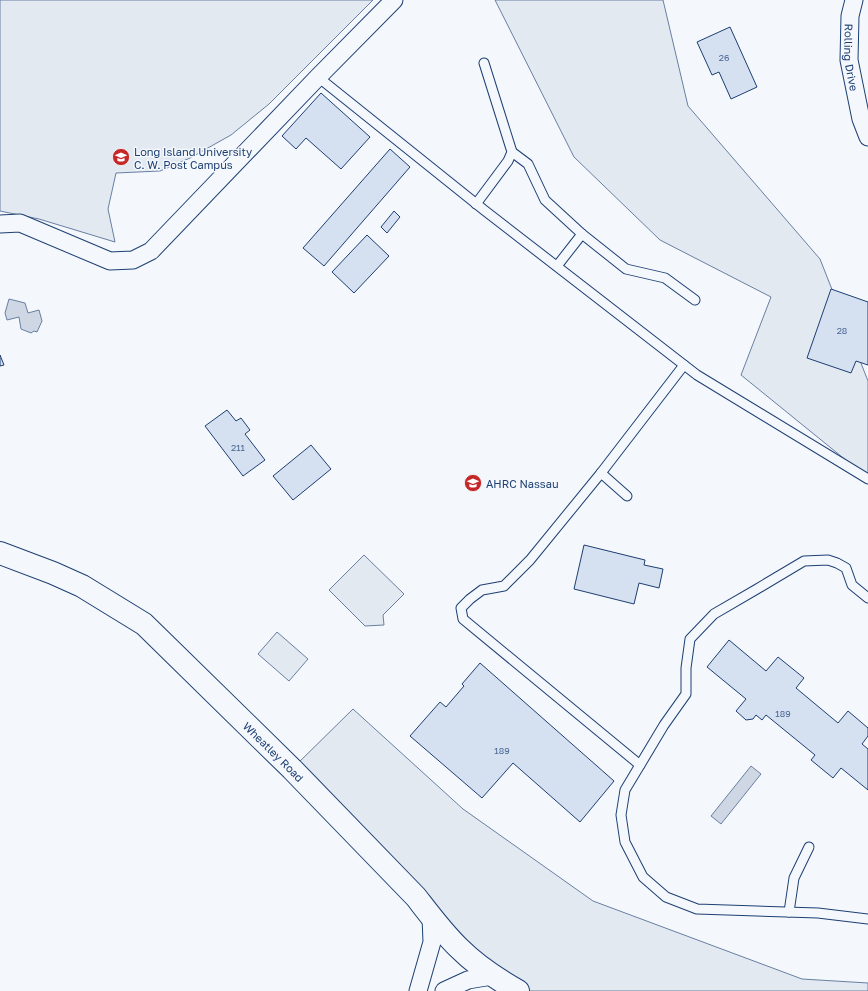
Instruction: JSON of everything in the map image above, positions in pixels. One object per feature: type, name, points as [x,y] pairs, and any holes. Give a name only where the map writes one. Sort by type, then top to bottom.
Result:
[{"type":"main road","name":"Wheatley Road","points":[[0,553],[82,586],[144,624],[292,769],[416,897],[431,917],[460,950],[492,976],[518,991]]},
{"type":"street","points":[[0,224],[20,223],[110,261],[133,260],[151,251],[394,0]]},
{"type":"street","name":"Rolling Drive","points":[[854,0],[850,16],[849,60],[861,119],[868,137]]},
{"type":"street","points":[[418,991],[432,942],[431,917]]},
{"type":"street","points":[[444,991],[468,980],[492,976]]},
{"type":"lane","points":[[484,63],[512,152],[528,164],[545,200],[582,234],[626,269],[665,278],[695,300]]},
{"type":"lane","points":[[318,77],[476,204],[697,375],[868,479]]},
{"type":"lane","points":[[476,204],[508,161],[512,152]]},
{"type":"lane","points":[[557,266],[582,234]]},
{"type":"lane","points":[[640,765],[463,619],[461,608],[482,590],[504,586],[530,560],[601,473],[684,365]]},
{"type":"lane","points":[[601,473],[627,496]]},
{"type":"lane","points":[[868,598],[852,585],[846,568],[828,560],[804,561],[714,614],[690,639],[686,668],[686,694],[664,726],[625,790],[621,815],[625,842],[644,876],[666,897],[697,909],[818,913],[868,919]]},
{"type":"lane","points":[[789,912],[794,878],[809,847]]},
{"type":"shaded area","name":"Long Island University C. W. Post Campus","points":[[0,0],[373,0],[269,104],[231,135],[190,158],[160,171],[116,173],[108,209],[115,242],[39,219],[0,211]]},
{"type":"shaded area","points":[[495,0],[663,0],[688,106],[820,259],[868,381],[868,478],[741,375],[771,297],[660,240],[574,157]]},
{"type":"shaded area","points":[[9,299],[25,303],[28,313],[39,310],[42,321],[37,332],[34,331],[31,333],[21,329],[19,317],[7,320],[5,313]]},
{"type":"shaded area","points":[[364,555],[404,594],[383,615],[384,625],[365,626],[329,590]]},
{"type":"shaded area","points":[[277,632],[308,659],[289,681],[258,654]]},
{"type":"shaded area","points":[[353,709],[463,809],[593,901],[802,979],[868,983],[868,991],[518,991],[292,769]]},
{"type":"shaded area","points":[[751,766],[761,774],[721,824],[711,816]]},
{"type":"building","points":[[730,27],[757,87],[731,99],[719,72],[712,75],[697,42]]},
{"type":"building","points":[[321,93],[370,137],[341,169],[306,138],[296,149],[282,136]]},
{"type":"building","points":[[390,149],[410,167],[324,266],[303,248]]},
{"type":"building","points":[[394,211],[400,217],[387,233],[381,227]]},
{"type":"building","points":[[367,235],[389,256],[354,293],[332,272]]},
{"type":"building","points":[[831,289],[868,302],[868,365],[856,361],[851,373],[807,358]]},
{"type":"building","points":[[0,355],[4,365],[0,366]]},
{"type":"building","points":[[227,410],[236,421],[241,418],[250,430],[245,434],[265,460],[243,476],[205,426]]},
{"type":"building","points":[[311,445],[331,469],[293,500],[273,476]]},
{"type":"building","points":[[584,545],[645,560],[644,565],[663,569],[659,588],[639,583],[634,604],[574,589]]},
{"type":"building","points":[[729,640],[766,671],[778,657],[804,678],[796,688],[838,723],[848,711],[868,728],[868,736],[862,744],[868,749],[868,790],[841,768],[833,778],[811,760],[815,755],[766,715],[762,720],[756,715],[753,719],[746,720],[736,711],[746,699],[707,667]]},
{"type":"building","points":[[480,663],[614,781],[580,822],[513,763],[482,798],[410,736],[440,702],[446,707],[464,686],[462,684]]},
{"type":"place","name":"Long Island University C. W. Post Campus","points":[[121,157]]},
{"type":"place","name":"AHRC Nassau","points":[[473,483]]}]
